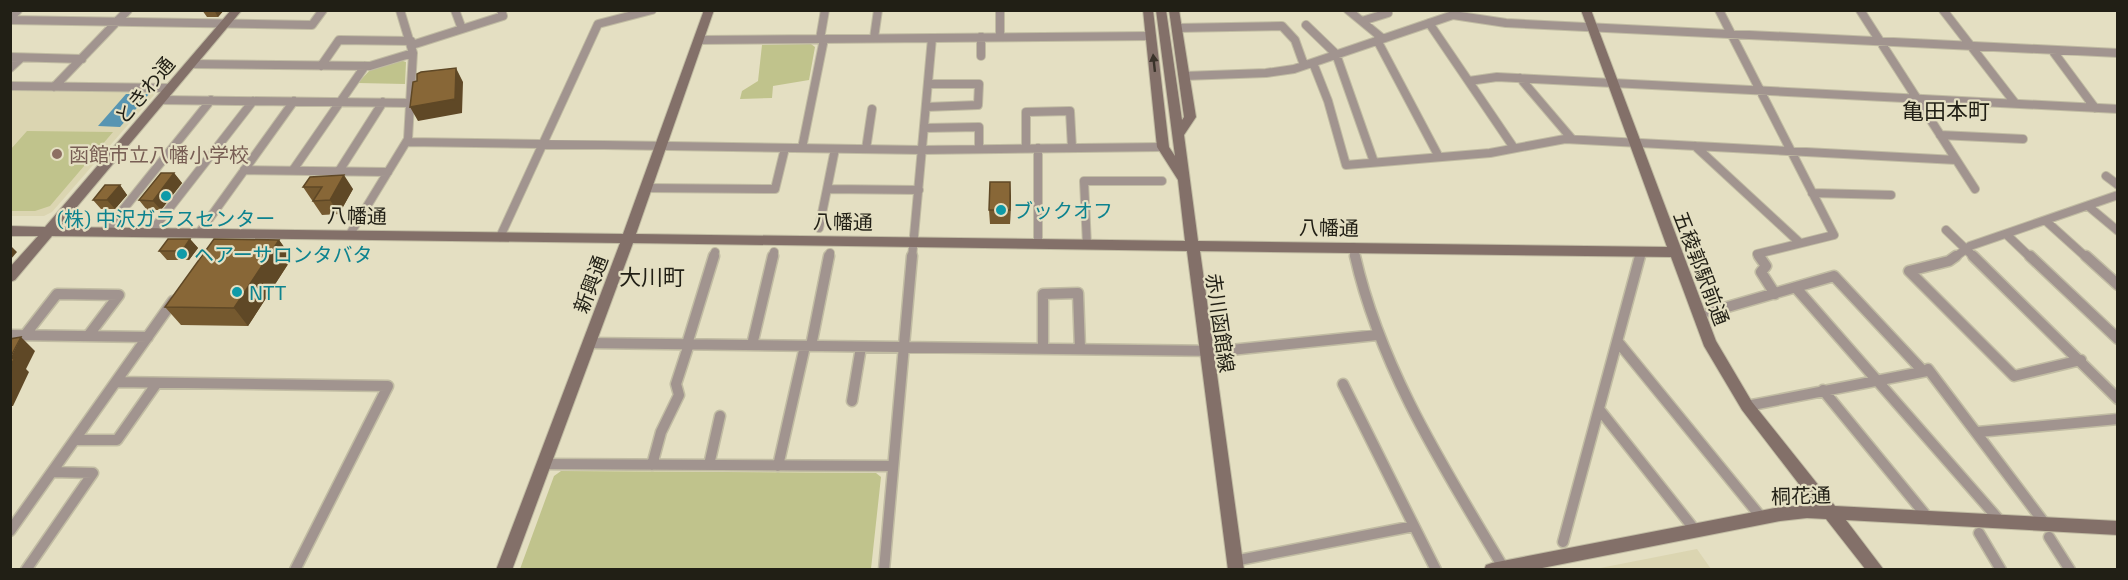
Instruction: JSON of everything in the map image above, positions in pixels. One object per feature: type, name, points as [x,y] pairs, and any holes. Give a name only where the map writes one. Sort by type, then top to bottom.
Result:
[{"type":"street","points":[[10,19],[18,10]]},
{"type":"street","points":[[54,87],[128,10]]},
{"type":"street","name":"ときわ通","points":[[10,277],[237,10]]},
{"type":"street","points":[[10,19],[312,25],[323,10]]},
{"type":"street","points":[[350,234],[407,142],[412,46],[400,10]]},
{"type":"street","points":[[455,10],[462,29]]},
{"type":"street","points":[[192,64],[364,66],[412,46],[503,16],[501,10]]},
{"type":"street","points":[[500,237],[598,24],[652,10]]},
{"type":"street","name":"新興通","points":[[504,570],[628,238],[709,10]]},
{"type":"street","points":[[802,148],[822,39],[825,10]]},
{"type":"street","points":[[874,38],[878,10]]},
{"type":"street","points":[[1000,10],[1000,37]]},
{"type":"street","points":[[1148,10],[1164,147],[1184,183]]},
{"type":"street","name":"赤川函館線","points":[[1161,10],[1204,350],[1235,565]]},
{"type":"street","points":[[1174,10],[1190,117],[1178,134]]},
{"type":"street","points":[[1348,10],[1379,39],[1439,157]]},
{"type":"street","points":[[1362,21],[1388,13],[1385,10]]},
{"type":"street","name":"五稜郭駅前通","points":[[1586,10],[1709,342],[1747,406],[1876,570]]},
{"type":"street","points":[[1719,10],[1834,235],[1757,254],[1766,266],[1761,272],[1775,294]]},
{"type":"street","points":[[1860,10],[1975,189]]},
{"type":"street","points":[[1943,10],[2015,103]]},
{"type":"street","points":[[1184,76],[1266,73],[1313,63],[1457,13],[1506,23],[2118,53]]},
{"type":"street","points":[[1429,23],[1514,148]]},
{"type":"street","points":[[1306,25],[1336,54],[1374,162]]},
{"type":"street","points":[[1176,28],[1282,26],[1295,40],[1304,65]]},
{"type":"street","points":[[699,40],[1151,36]]},
{"type":"street","points":[[981,37],[981,56]]},
{"type":"street","points":[[884,570],[932,38]]},
{"type":"street","points":[[321,66],[339,40],[412,46]]},
{"type":"street","points":[[2052,50],[2095,108]]},
{"type":"street","points":[[10,57],[82,59]]},
{"type":"street","points":[[10,68],[21,58]]},
{"type":"street","points":[[1313,63],[1328,100],[1342,165],[1490,153],[1572,139],[1956,160]]},
{"type":"street","points":[[293,170],[364,66]]},
{"type":"street","points":[[1468,81],[1497,77],[2118,109]]},
{"type":"street","points":[[1520,78],[1572,139]]},
{"type":"street","points":[[926,107],[978,105],[979,84],[928,84]]},
{"type":"street","points":[[10,86],[171,88]]},
{"type":"street","points":[[162,100],[410,102]]},
{"type":"street","points":[[105,231],[211,100]]},
{"type":"street","points":[[151,232],[253,100]]},
{"type":"street","points":[[199,233],[294,101]]},
{"type":"street","points":[[339,171],[383,102]]},
{"type":"street","points":[[866,149],[872,109]]},
{"type":"street","points":[[1026,148],[1026,112],[1070,111],[1072,148]]},
{"type":"street","points":[[924,128],[980,127],[979,149]]},
{"type":"street","points":[[1940,135],[2023,139]]},
{"type":"street","points":[[407,142],[922,150],[1164,147]]},
{"type":"street","points":[[1695,146],[1800,243]]},
{"type":"street","points":[[646,188],[776,189],[785,148]]},
{"type":"street","points":[[1038,148],[1038,244]]},
{"type":"street","points":[[819,228],[835,149]]},
{"type":"street","points":[[244,170],[388,172]]},
{"type":"street","points":[[2106,176],[2118,185]]},
{"type":"street","points":[[1087,245],[1084,181],[1162,181]]},
{"type":"street","points":[[827,189],[918,190]]},
{"type":"street","points":[[1812,193],[1891,195]]},
{"type":"street","points":[[2081,360],[2014,376],[1909,271],[1949,261],[1966,248],[2118,195]]},
{"type":"street","points":[[2088,206],[2118,231]]},
{"type":"street","points":[[2046,221],[2118,285]]},
{"type":"street","points":[[1946,230],[2116,394]]},
{"type":"street","name":"八幡通","points":[[10,231],[199,233],[218,238],[350,234],[1674,252]]},
{"type":"street","points":[[2007,235],[2118,339]]},
{"type":"street","points":[[1353,247],[1377,335],[1426,437],[1497,568]]},
{"type":"street","points":[[652,465],[661,432],[679,394],[676,384],[715,252]]},
{"type":"street","points":[[752,345],[774,252]]},
{"type":"street","points":[[1563,542],[1640,264],[1640,252]]},
{"type":"street","points":[[778,466],[830,254]]},
{"type":"street","points":[[1710,312],[1834,276],[1927,370],[1978,432],[2047,531],[2070,570]]},
{"type":"street","points":[[10,531],[183,288]]},
{"type":"street","points":[[1796,288],[1879,380],[2001,522]]},
{"type":"street","points":[[1043,348],[1041,298],[1043,294],[1078,293],[1080,349]]},
{"type":"street","points":[[25,335],[57,294],[119,295],[88,336]]},
{"type":"street","points":[[10,335],[148,337]]},
{"type":"street","points":[[589,343],[1221,351],[1377,335]]},
{"type":"street","points":[[1618,342],[1761,517]]},
{"type":"street","points":[[852,401],[861,346]]},
{"type":"street","points":[[1747,406],[1927,370]]},
{"type":"street","points":[[116,382],[388,386],[295,570]]},
{"type":"street","points":[[75,440],[117,440],[157,382]]},
{"type":"street","points":[[1343,384],[1436,570]]},
{"type":"street","points":[[1823,390],[1929,519]]},
{"type":"street","points":[[1599,409],[1695,530]]},
{"type":"street","points":[[709,465],[720,416]]},
{"type":"street","points":[[1978,432],[2118,419]]},
{"type":"street","points":[[543,464],[892,466]]},
{"type":"street","points":[[26,570],[93,472],[52,472]]},
{"type":"street","name":"桐花通","points":[[1497,568],[1761,517],[1807,511],[2001,522],[2047,531],[2118,528]]},
{"type":"street","points":[[1235,565],[1414,526]]},
{"type":"street","points":[[1979,533],[2001,570]]},
{"type":"shaded area","name":"函館市立八幡小学校","points":[[11,91],[152,92],[154,95],[52,212],[44,216],[11,216]]},
{"type":"shaded area","points":[[1697,549],[1711,569],[1595,569]]},
{"type":"green space","points":[[811,44],[815,47],[809,80],[773,86],[772,98],[740,99],[742,91],[758,81],[762,45]]},
{"type":"green space","points":[[400,60],[406,62],[405,84],[358,83],[369,71]]},
{"type":"green space","points":[[27,131],[113,132],[50,206],[35,211],[11,211],[11,149]]},
{"type":"green space","points":[[561,471],[876,473],[881,477],[871,569],[520,569],[554,476]]},
{"type":"water","points":[[126,94],[149,94],[120,127],[98,126]]},
{"type":"building","points":[[456,68],[455,99],[410,107],[413,82],[417,81],[417,74]]},
{"type":"building","points":[[161,173],[174,173],[153,201],[139,200]]},
{"type":"building","points":[[344,175],[330,200],[313,201],[322,187],[303,187],[310,177]]},
{"type":"building","points":[[990,182],[1010,182],[1010,210],[989,210]]},
{"type":"building","points":[[105,185],[120,185],[107,200],[93,200]]},
{"type":"building","points":[[168,239],[190,239],[182,251],[159,251]]},
{"type":"building","points":[[214,239],[279,240],[234,308],[165,307]]},
{"type":"building","points":[[21,337],[10,358],[10,339]]},
{"type":"place","name":"函館市立八幡小学校","points":[[57,154]]},
{"type":"place","name":"(株) 中沢ガラスセンター","points":[[166,196]]},
{"type":"place","name":"ブックオフ","points":[[1001,210]]},
{"type":"place","name":"ヘアーサロンタバタ","points":[[182,254]]},
{"type":"place","name":"NTT","points":[[237,292]]},
{"type":"district","name":"亀田本町","points":[[1946,110]]},
{"type":"district","name":"大川町","points":[[652,276]]}]
